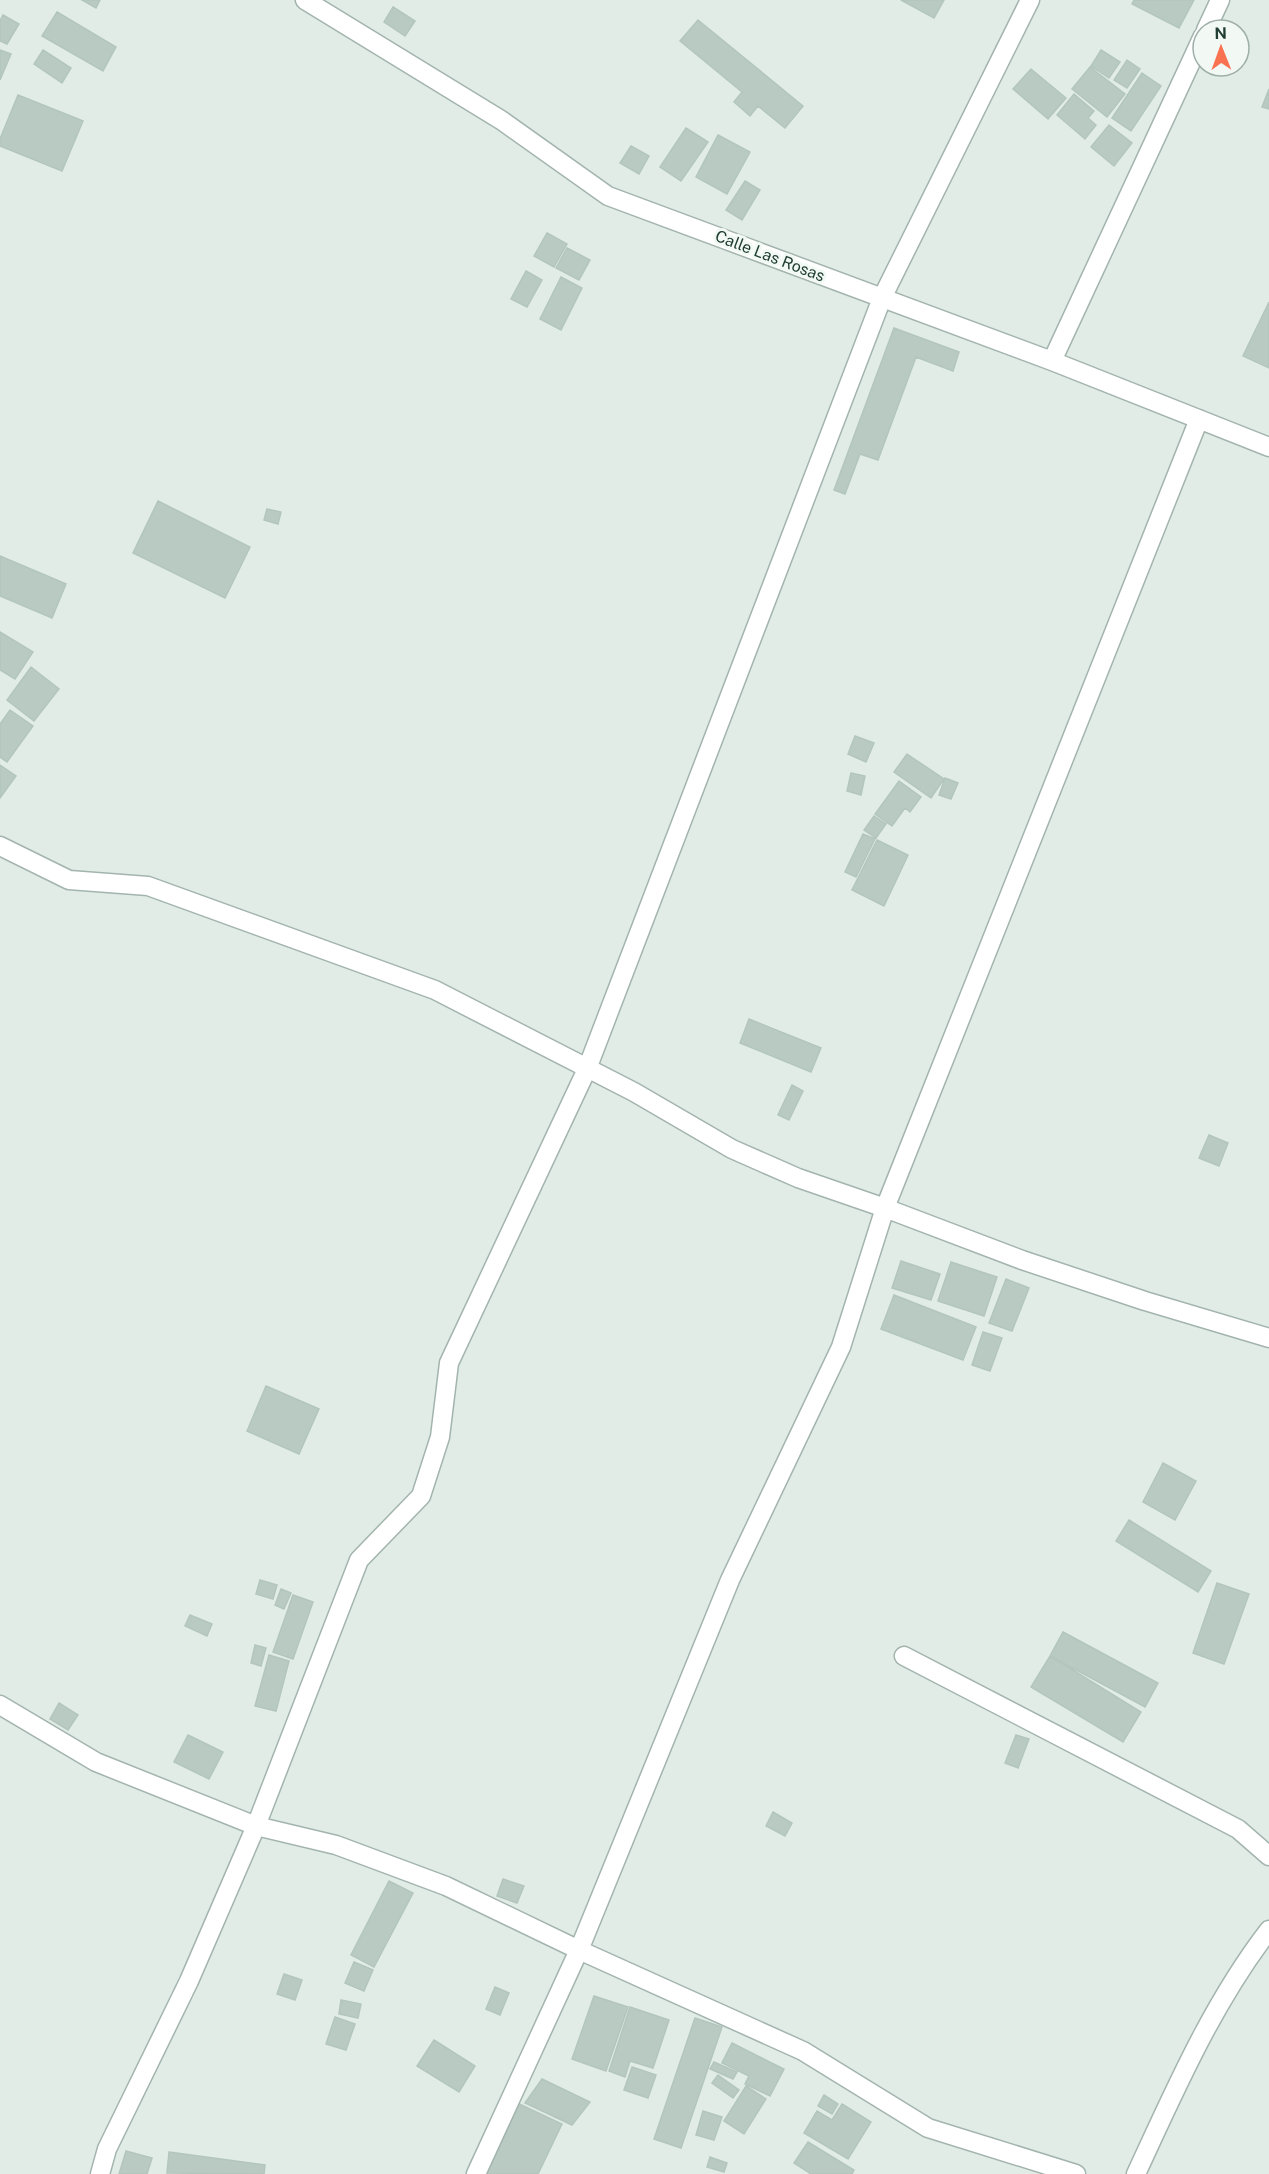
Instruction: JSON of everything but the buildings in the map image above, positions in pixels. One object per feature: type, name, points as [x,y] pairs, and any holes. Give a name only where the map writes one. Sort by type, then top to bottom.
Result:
[{"type":"street","name":"Calle Las Rosas","points":[[305,0],[501,120],[608,196],[1052,362],[1269,447]]},
{"type":"street","points":[[100,2174],[107,2149],[189,1981],[256,1826],[359,1560],[421,1496],[440,1437],[449,1363],[587,1069],[882,298],[1030,0]]},
{"type":"street","points":[[1212,18],[1220,0]]},
{"type":"street","points":[[1052,362],[1191,62]]},
{"type":"street","points":[[476,2174],[579,1950],[730,1580],[841,1347],[885,1208],[1199,419]]},
{"type":"street","points":[[0,846],[69,880],[148,886],[435,990],[634,1092],[732,1149],[798,1178],[1022,1260],[1145,1301],[1269,1338]]},
{"type":"street","points":[[904,1656],[1238,1829],[1269,1856]]},
{"type":"street","points":[[0,1705],[96,1762],[256,1826],[336,1845],[446,1886],[579,1950],[804,2051],[928,2128],[1076,2174]]},
{"type":"street","points":[[1136,2174],[1202,2034],[1253,1950],[1269,1930]]}]
